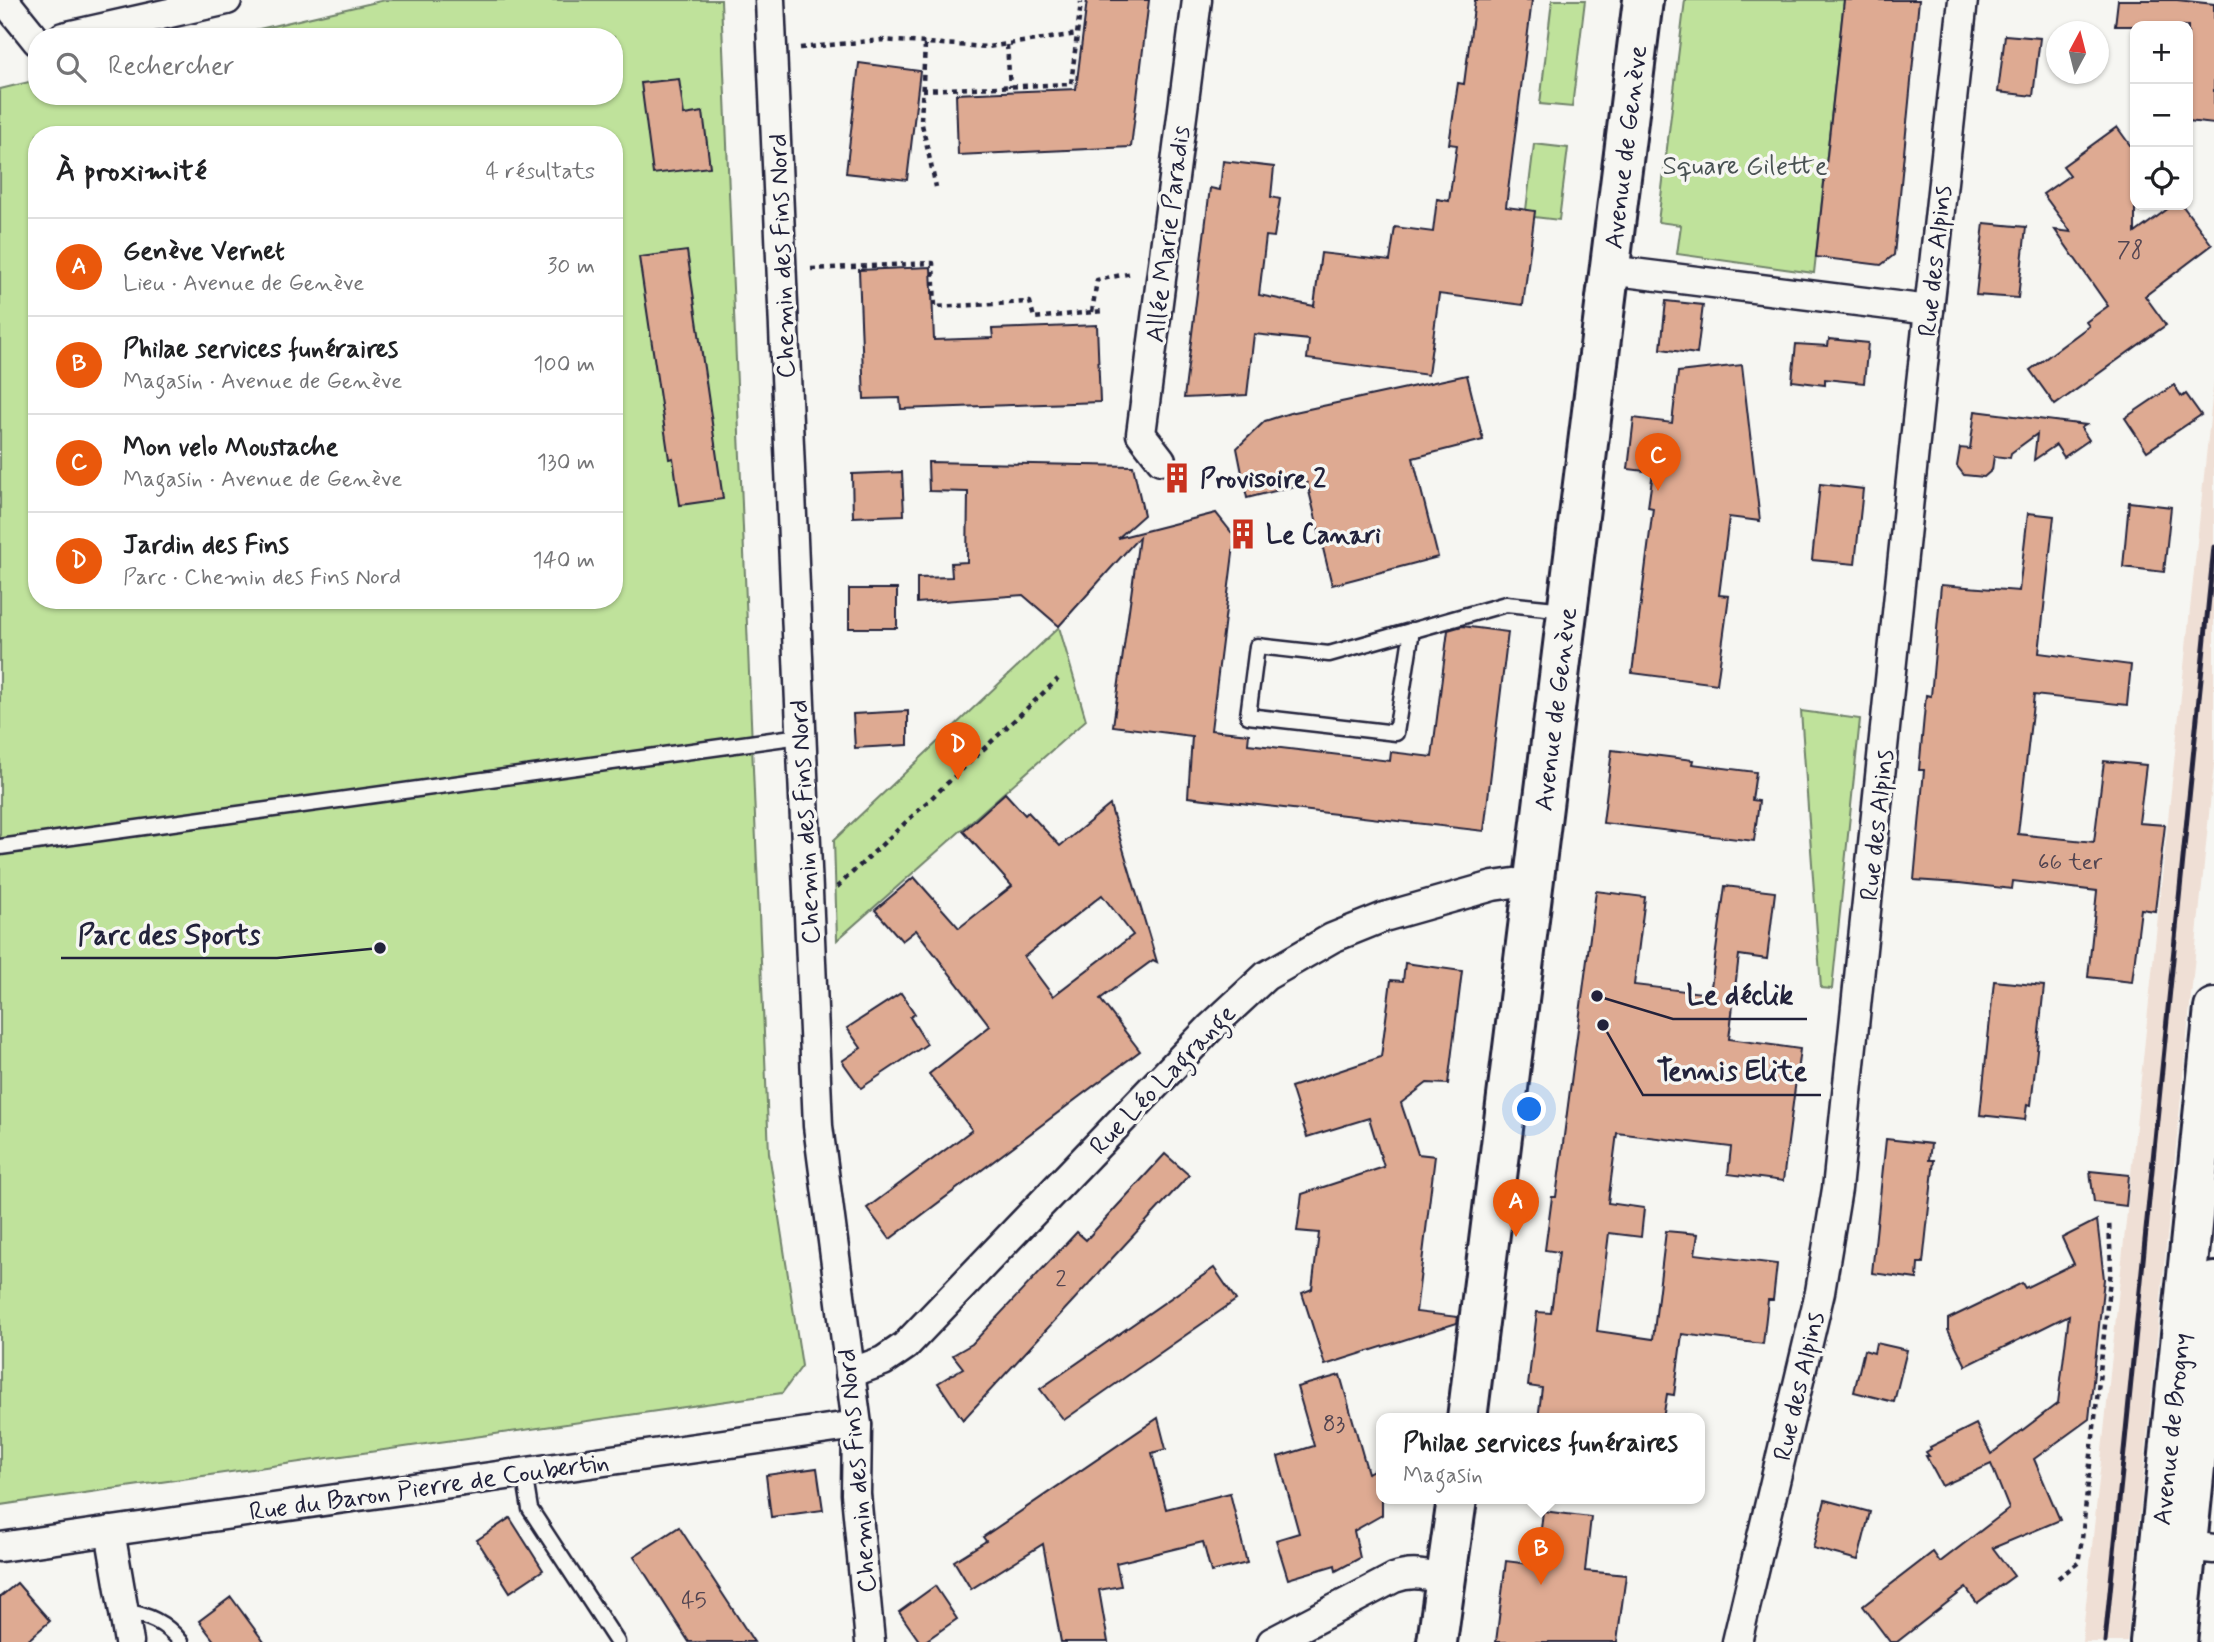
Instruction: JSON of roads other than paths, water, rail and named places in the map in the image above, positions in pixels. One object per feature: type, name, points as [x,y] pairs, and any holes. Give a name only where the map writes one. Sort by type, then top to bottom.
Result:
[{"type":"main road","name":"Avenue de Genève","points":[[1468,1413],[1643,0]]},
{"type":"main road","name":"Avenue de Brogny","points":[[2187,1541],[2214,1008]]},
{"type":"main road","name":"Avenue de Brogny","points":[[2158,1639],[2187,1541],[2214,1282]]},
{"type":"main road","points":[[1437,1642],[1456,1504]]},
{"type":"street","points":[[4,0],[28,30]]},
{"type":"street","points":[[103,28],[227,0]]},
{"type":"street","name":"Chemin des Fins Nord","points":[[770,0],[819,1142],[857,1424],[856,1494],[870,1642]]},
{"type":"street","name":"Allée Marie Paradis","points":[[1161,460],[1141,434],[1196,0]]},
{"type":"street","name":"Rue des Alpins","points":[[1737,1642],[1820,1292],[1836,1200],[1963,0]]},
{"type":"street","points":[[1609,270],[1929,310]]},
{"type":"street","name":"Rue Léo Lagrange","points":[[850,1373],[883,1360],[905,1346],[1231,1007],[1266,976],[1332,938],[1384,918],[1493,886],[1514,883],[1533,887]]},
{"type":"street","name":"Rue du Baron Pierre de Coubertin","points":[[0,1547],[857,1424]]},
{"type":"street","points":[[110,1531],[129,1642]]},
{"type":"street","points":[[1272,1642],[1394,1578],[1419,1573],[1446,1581]]},
{"type":"lane","points":[[1412,630],[1396,733],[1248,716],[1257,646],[1329,654],[1412,630],[1506,604],[1567,610]]},
{"type":"lane","points":[[0,847],[800,736]]},
{"type":"lane","points":[[524,1472],[530,1509],[617,1642]]},
{"type":"lane","points":[[123,1611],[158,1621],[181,1642]]},
{"type":"railway","points":[[2105,1642],[2214,547]]},
{"type":"place","name":"Provisoire 2","points":[[1177,478]]},
{"type":"place","name":"Mon velo Moustache","points":[[1658,491]]},
{"type":"place","name":"Le Canari","points":[[1243,534]]},
{"type":"place","name":"Jardin des Fins","points":[[958,780]]},
{"type":"place","name":"Parc des Sports","points":[[380,948]]},
{"type":"place","name":"Le déclik","points":[[1597,996]]},
{"type":"place","name":"Tennis Elite","points":[[1603,1025]]},
{"type":"place","name":"Genève Vernet","points":[[1516,1237]]},
{"type":"place","name":"Philae services funéraires","points":[[1541,1585]]},
{"type":"park label","name":"Square Gilette","points":[[1745,165]]}]
